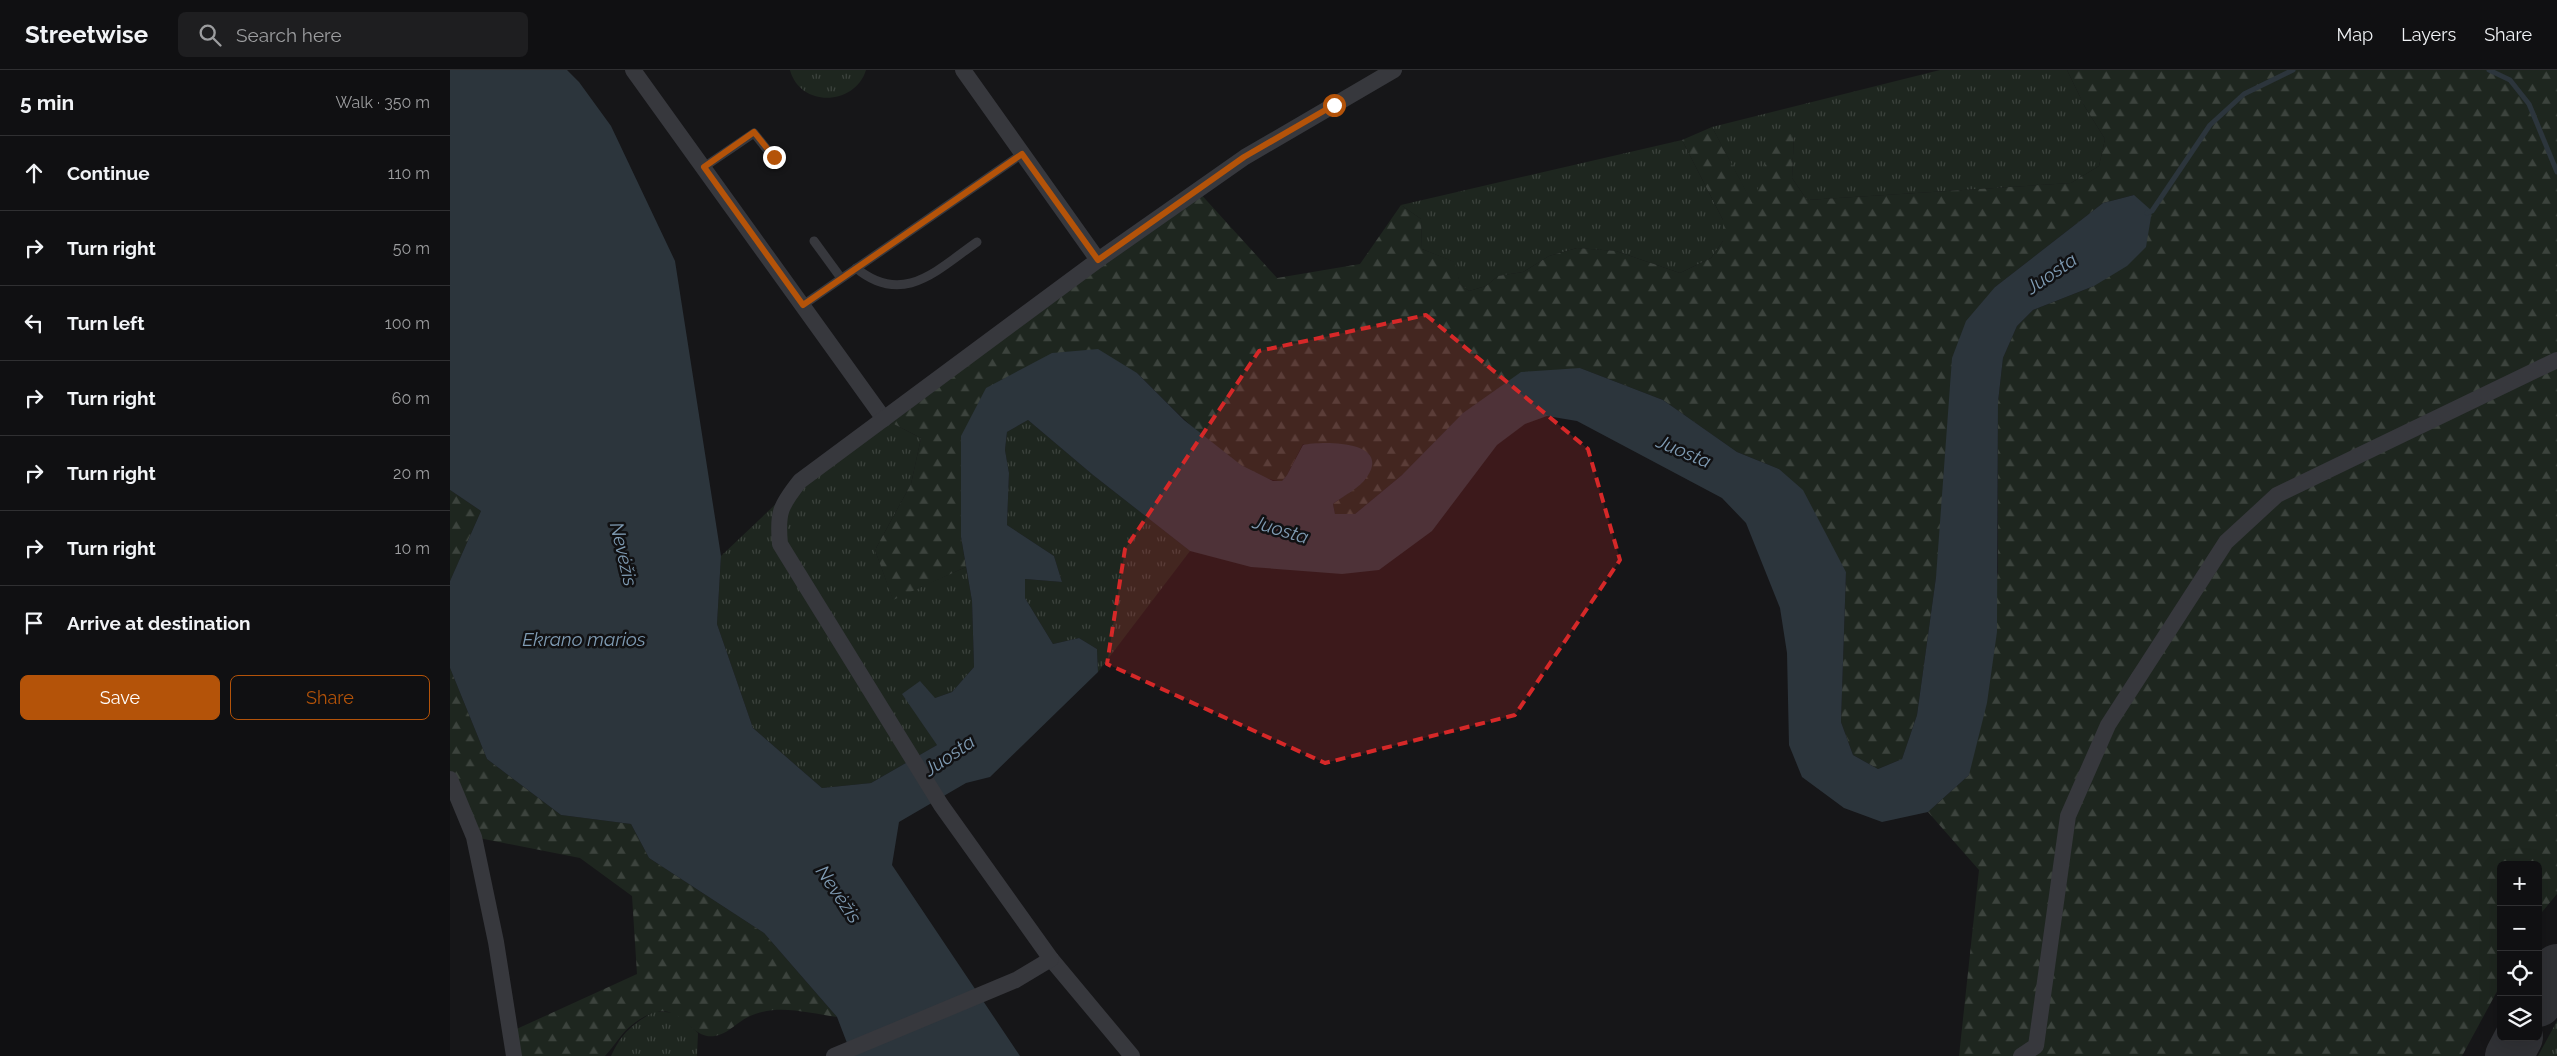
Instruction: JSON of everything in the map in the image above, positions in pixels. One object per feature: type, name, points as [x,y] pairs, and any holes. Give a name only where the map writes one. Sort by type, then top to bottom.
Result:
[{"type":"street","points":[[633,70],[884,419]]},
{"type":"street","points":[[962,70],[1098,260]]},
{"type":"street","points":[[1132,1056],[1051,960],[942,805],[780,544],[778,518],[789,495],[800,481],[1098,260],[1244,157],[1394,70]]},
{"type":"street","points":[[2021,1056],[2036,1046],[2068,816],[2108,725],[2226,542],[2277,495],[2557,360]]},
{"type":"street","points":[[450,779],[474,837],[496,942],[514,1056]]},
{"type":"street","points":[[834,1056],[1016,980],[1051,960]]},
{"type":"lane","points":[[704,167],[754,132],[774,157]]},
{"type":"lane","points":[[803,305],[1022,154]]},
{"type":"lane","points":[[814,241],[841,278]]},
{"type":"lane","points":[[856,268],[870,280],[890,285],[918,283],[977,242]]},
{"type":"highlighted area","points":[[1426,315],[1588,449],[1620,560],[1515,715],[1325,763],[1107,664],[1125,549],[1259,351]]},
{"type":"green space","points":[[790,70],[866,70],[860,82],[851,91],[840,96],[828,98],[816,96],[805,91],[796,82]]},
{"type":"green space","points":[[1940,70],[2067,70],[2085,107],[2105,139],[2099,166],[2071,183],[1807,200],[1792,178],[1794,134],[1753,205],[1712,127]]},
{"type":"green space","points":[[2067,70],[2557,70],[2557,894],[2542,912],[2542,861],[2497,861],[2497,991],[2462,1056],[1959,1056],[1979,870],[1928,812],[1969,775],[1998,572],[1998,402],[2003,358],[2017,326],[2033,310],[2094,286],[2134,195],[2103,203],[1995,287],[1936,577],[1917,715],[1902,759],[1878,769],[1853,755],[1841,722],[1846,572],[1779,469],[1737,452],[1663,400],[1580,368],[1402,475],[1355,514],[1335,514],[1333,504],[1366,479],[1303,444],[1282,481],[1265,478],[1246,468],[1205,438],[1137,373],[986,388],[961,537],[966,567],[893,600],[875,550],[911,484],[921,438],[884,419],[1198,191],[1277,278],[1360,264],[1401,205],[1421,219],[1422,249],[1455,262],[1460,284],[1469,291],[1486,286],[1498,276],[1523,272],[1549,256],[1577,248],[1616,251],[1680,273],[1711,258],[1723,241],[1723,220],[1682,140],[1712,127],[1753,204],[1776,130],[1794,134],[1792,178],[1807,200],[2071,183],[2099,166],[2105,139],[2085,107]]},
{"type":"green space","points":[[1682,140],[1723,220],[1723,241],[1711,258],[1680,273],[1616,251],[1577,248],[1549,256],[1523,272],[1498,276],[1486,286],[1469,291],[1460,284],[1454,262],[1422,249],[1421,219],[1401,205]]},
{"type":"green space","points":[[884,419],[921,438],[911,484],[875,550],[893,599],[966,567],[972,601],[974,667],[952,692],[935,698],[937,745],[871,783],[822,788],[753,728],[717,624],[721,556],[800,481]]},
{"type":"green space","points":[[1028,420],[1093,475],[1190,551],[1098,672],[1097,649],[1079,638],[1053,644],[1025,598],[1025,579],[1062,582],[1054,556],[1007,525],[1009,473],[1005,450],[1007,432]]},
{"type":"green space","points":[[450,490],[481,511],[450,581]]},
{"type":"green space","points":[[450,668],[487,759],[561,815],[631,824],[649,858],[764,933],[837,1017],[792,1010],[770,1011],[748,1017],[723,1034],[708,1036],[698,1032],[673,1013],[662,1011],[649,1014],[632,1025],[605,1056],[514,1056],[510,1032],[637,974],[632,896],[580,858],[474,837],[450,779]]},
{"type":"green space","points":[[655,1011],[676,1013],[698,1033],[697,1056],[611,1056],[619,1041],[629,1029]]},
{"type":"green space","points":[[2557,1021],[2557,1056],[2538,1056]]},
{"type":"water","points":[[450,70],[567,70],[579,82],[611,126],[675,261],[721,556],[717,624],[753,728],[822,788],[871,783],[937,745],[902,694],[920,681],[935,698],[952,692],[974,667],[972,601],[961,537],[961,436],[986,388],[1052,353],[1098,349],[1137,373],[1184,420],[1241,465],[1273,481],[1282,481],[1287,475],[1303,445],[1338,444],[1363,450],[1370,456],[1372,465],[1367,477],[1356,488],[1333,504],[1335,514],[1355,514],[1402,475],[1463,413],[1521,372],[1580,368],[1663,400],[1737,452],[1779,469],[1803,490],[1846,572],[1841,722],[1853,755],[1878,769],[1902,759],[1917,715],[1936,577],[1952,358],[1966,321],[1995,287],[2103,203],[2134,195],[2152,211],[2146,247],[2127,266],[2094,286],[2033,310],[2017,326],[2003,358],[1998,402],[1997,632],[1987,703],[1969,775],[1928,812],[1882,822],[1844,808],[1802,777],[1789,745],[1787,653],[1780,608],[1746,523],[1722,498],[1577,421],[1547,416],[1525,424],[1497,445],[1432,531],[1379,570],[1342,574],[1251,567],[1190,551],[1093,475],[1028,420],[1007,432],[1005,450],[1009,473],[1007,525],[1054,556],[1062,582],[1025,579],[1025,598],[1053,644],[1079,638],[1097,649],[1098,672],[990,777],[966,783],[899,822],[892,865],[1020,1056],[852,1056],[837,1017],[764,933],[649,858],[631,824],[561,815],[487,759],[450,668],[450,581],[481,511],[450,490]]},
{"type":"waterway","name":"Juosta","points":[[2147,213],[2152,211],[2210,125],[2244,94],[2293,70]]},
{"type":"waterway","name":"Juosta","points":[[2489,70],[2510,80],[2529,104],[2557,172]]},
{"type":"taxiway","points":[[2542,996],[2557,968]]},
{"type":"taxiway","points":[[2509,1056],[2517,1041]]},
{"type":"route","points":[[774,157],[754,132],[704,167],[803,305],[1022,154],[1098,260],[1244,157],[1334,105]]},
{"type":"water label","name":"Nevėžis","points":[[624,554]]},
{"type":"water label","name":"Ekrano marios","points":[[584,639]]},
{"type":"water label","name":"Nevėžis","points":[[839,894]]}]
